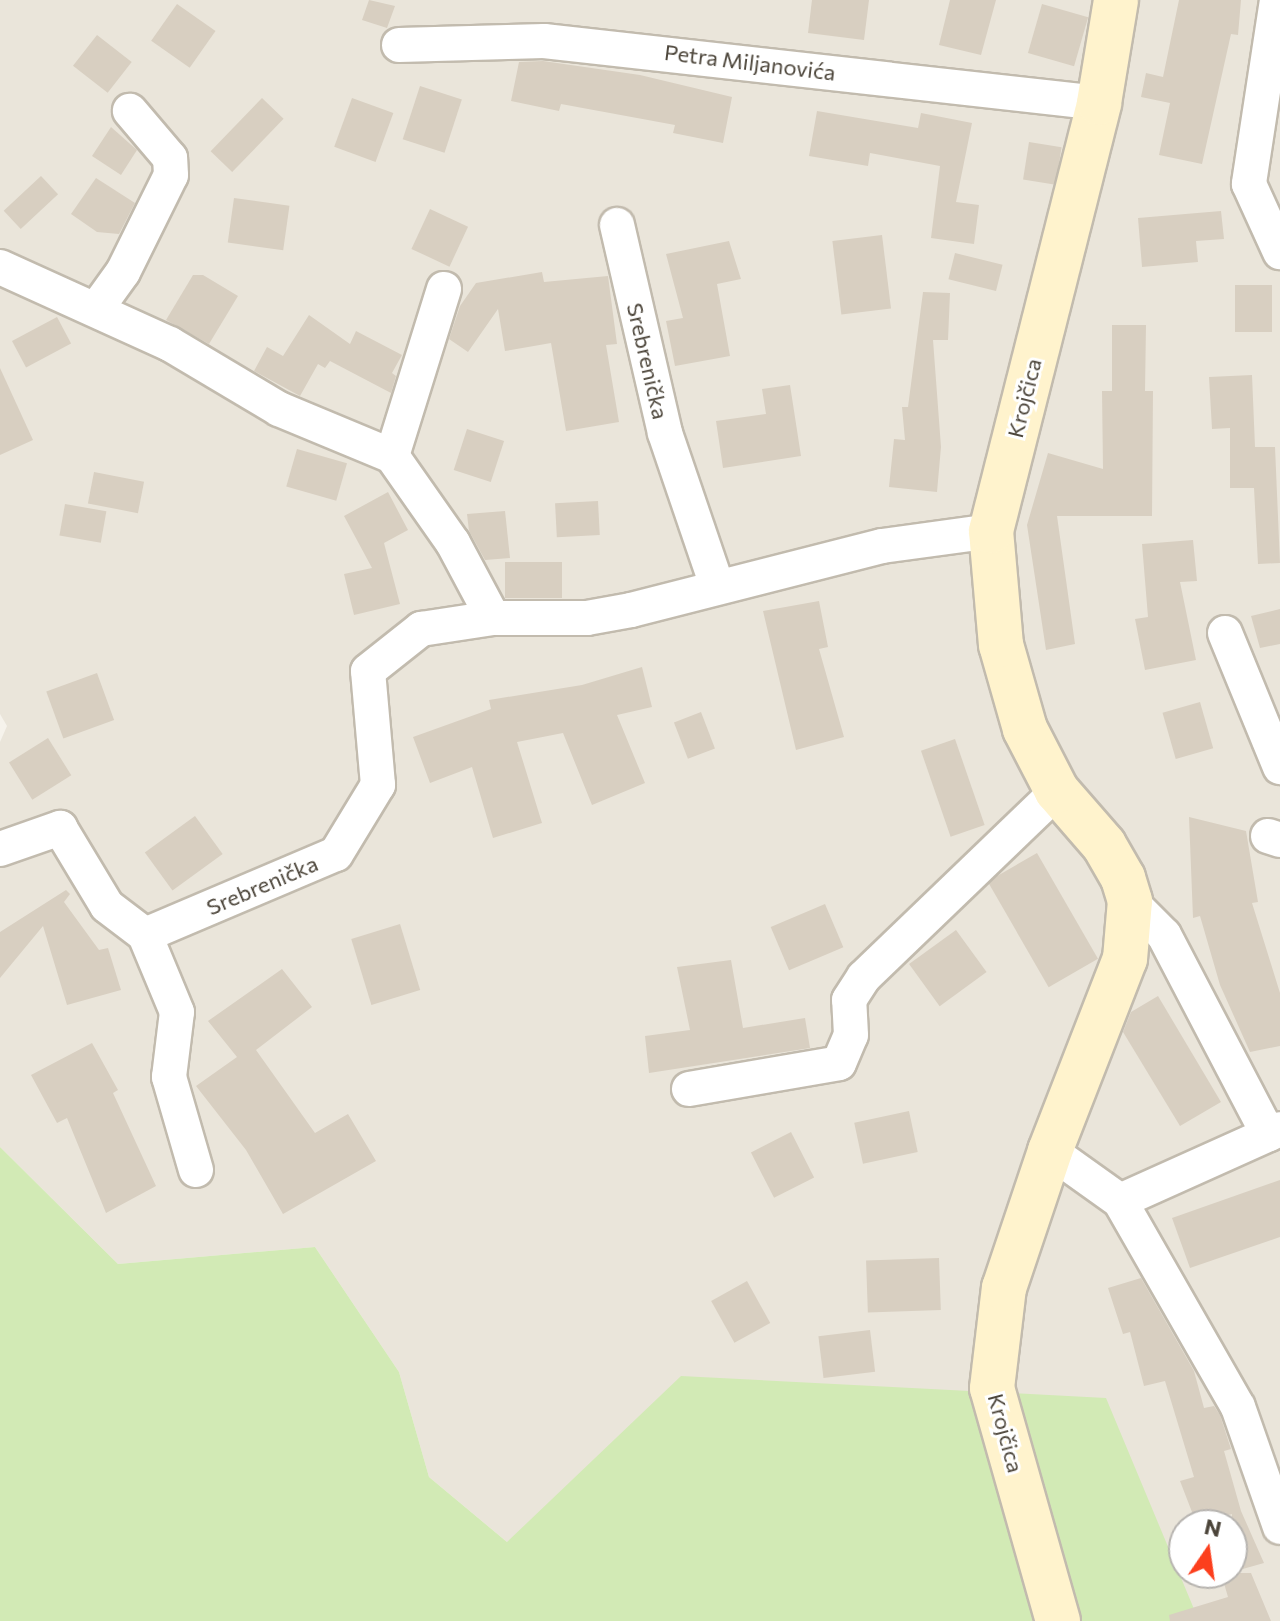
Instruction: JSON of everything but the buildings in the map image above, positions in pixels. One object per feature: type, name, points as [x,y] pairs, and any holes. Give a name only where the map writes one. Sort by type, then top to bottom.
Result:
[{"type":"main road","name":"Krojčica","points":[[1058,1621],[992,1388],[1004,1288],[1050,1151],[1125,959],[1130,901],[1123,878],[1104,845],[1057,791],[1025,729],[1001,645],[991,531],[1099,103],[1116,0]]},
{"type":"street","points":[[1277,0],[1249,184],[1280,252]]},
{"type":"street","name":"Petra Miljanovića","points":[[399,45],[544,41],[1099,103]]},
{"type":"street","points":[[97,308],[123,272],[171,175],[170,158],[130,111]]},
{"type":"street","name":"Srebrenička","points":[[617,225],[665,433],[717,586]]},
{"type":"street","points":[[0,267],[97,308],[279,409],[392,456],[453,543],[493,618]]},
{"type":"street","points":[[392,456],[444,289]]},
{"type":"street","name":"Srebrenička","points":[[145,935],[336,854],[378,785],[368,671],[421,629],[493,618],[587,618],[684,599],[717,586],[882,546],[991,531]]},
{"type":"street","points":[[1225,633],[1280,767]]},
{"type":"street","points":[[689,1089],[839,1063],[851,1035],[849,1000],[883,957],[1057,791]]},
{"type":"street","points":[[0,849],[60,828],[107,906],[145,935],[177,1012],[169,1077],[196,1170]]},
{"type":"street","points":[[1120,1201],[1274,1132],[1164,935],[1130,901]]},
{"type":"street","points":[[1050,1151],[1120,1201],[1238,1407],[1280,1527]]},
{"type":"shaded area","points":[[0,0],[1280,0],[1280,1621],[602,1621],[429,1477],[399,1372],[315,1247],[118,1264],[0,1147],[0,742],[7,726],[0,714]]},
{"type":"green space","points":[[0,1147],[118,1264],[315,1247],[399,1372],[429,1477],[507,1542],[681,1376],[1106,1398],[1168,1547],[1168,1589],[1186,1589],[1199,1621],[0,1621]]}]
